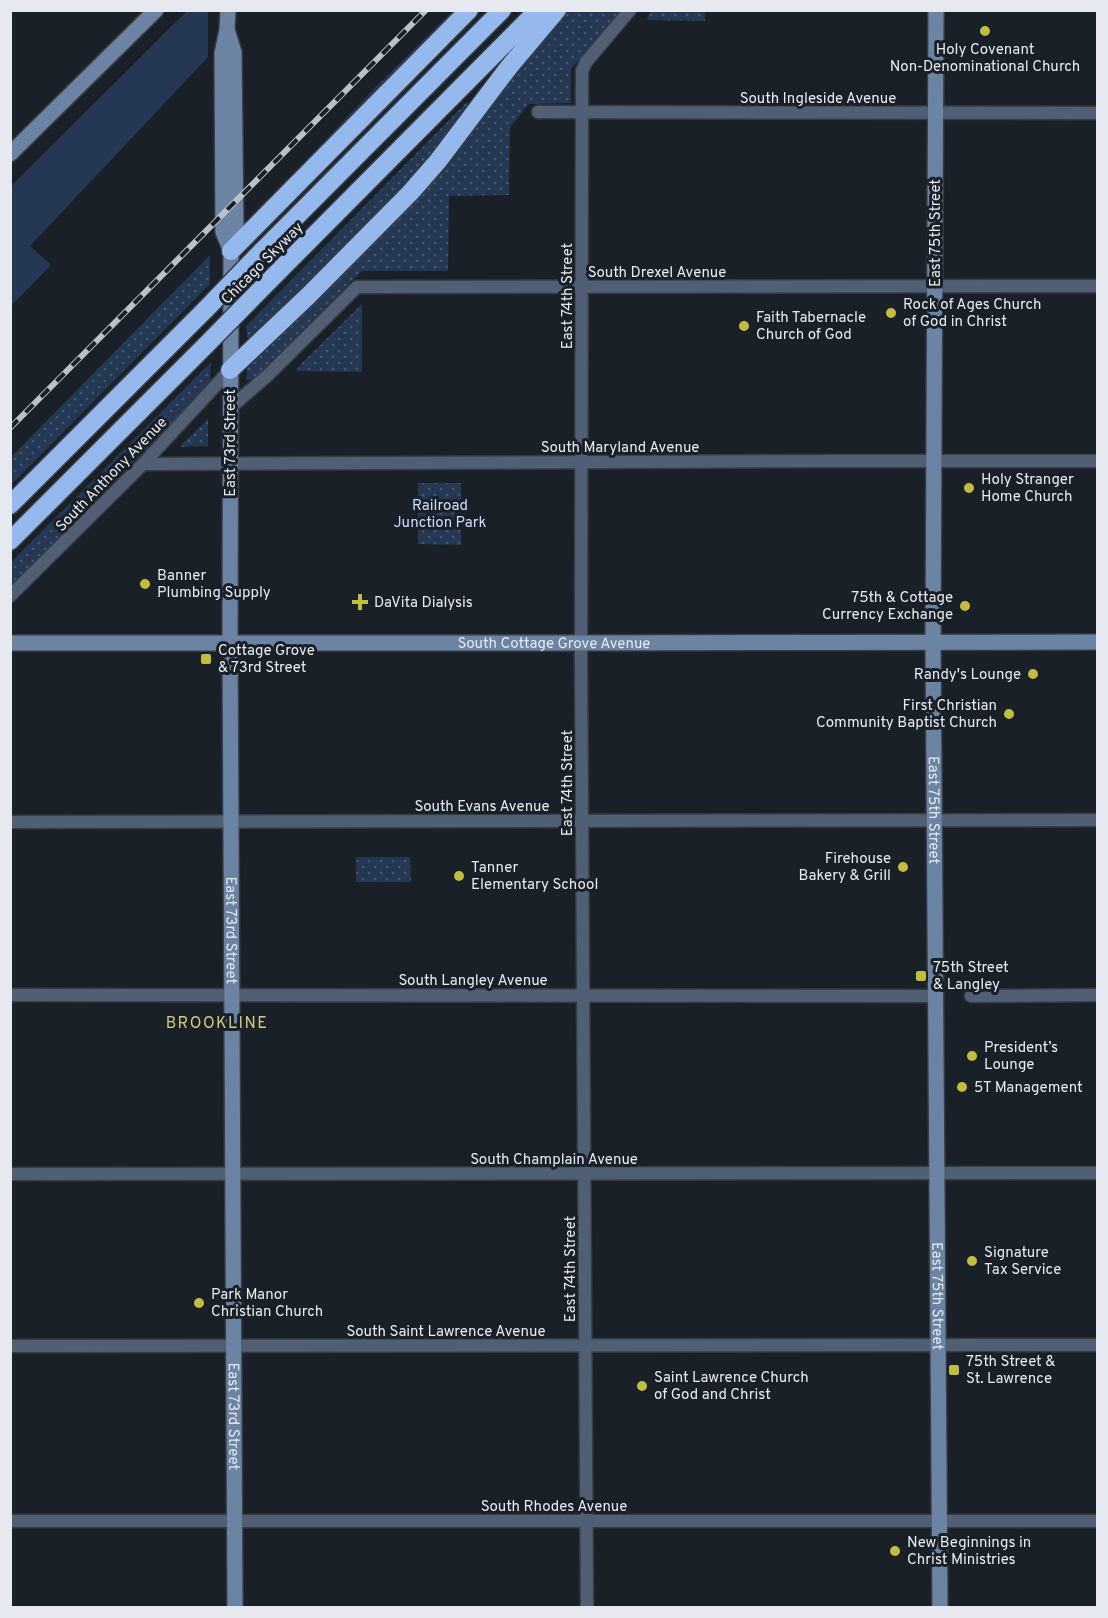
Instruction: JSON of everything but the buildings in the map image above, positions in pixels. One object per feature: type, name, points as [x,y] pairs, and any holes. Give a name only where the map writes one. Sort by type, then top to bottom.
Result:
[{"type":"highway","points":[[231,251],[469,10]]},
{"type":"highway","name":"Chicago Skyway","points":[[10,505],[502,10]]},
{"type":"highway","name":"Chicago Skyway","points":[[10,541],[538,10]]},
{"type":"highway","points":[[230,370],[308,296],[410,193],[557,10]]},
{"type":"street","points":[[10,154],[156,10]]},
{"type":"street","name":"East 73rd Street","points":[[228,10],[222,53],[223,232],[231,251],[230,643],[235,1608]]},
{"type":"street","name":"East 74th Street","points":[[587,1608],[581,642],[582,71],[586,62],[630,10]]},
{"type":"street","name":"East 75th Street","points":[[936,10],[933,643],[940,1608]]},
{"type":"street","name":"South Ingleside Avenue","points":[[538,112],[1098,113]]},
{"type":"street","name":"South Drexel Avenue","points":[[230,408],[268,375],[357,287],[1098,286]]},
{"type":"street","name":"South Anthony Avenue","points":[[10,596],[143,464],[230,370]]},
{"type":"street","name":"South Maryland Avenue","points":[[143,464],[1098,461]]},
{"type":"street","name":"South Cottage Grove Avenue","points":[[10,643],[1098,642]]},
{"type":"street","name":"South Evans Avenue","points":[[10,822],[1098,820]]},
{"type":"street","name":"South Langley Avenue","points":[[10,995],[936,996]]},
{"type":"street","points":[[970,996],[1098,995]]},
{"type":"street","name":"South Champlain Avenue","points":[[10,1174],[1098,1173]]},
{"type":"street","name":"South Saint Lawrence Avenue","points":[[10,1346],[1098,1346]]},
{"type":"street","name":"South Rhodes Avenue","points":[[10,1521],[1098,1521]]},
{"type":"green space","points":[[652,10],[705,11],[705,21],[647,20]]},
{"type":"green space","points":[[187,11],[208,11],[208,57],[30,246],[51,265],[11,306],[11,186]]},
{"type":"green space","points":[[453,11],[461,11],[257,215],[252,217],[379,84]]},
{"type":"green space","points":[[568,11],[622,11],[571,69],[571,103],[529,104],[510,127],[509,195],[449,196],[448,271],[362,271],[254,379],[246,380],[247,365]]},
{"type":"green space","points":[[467,102],[472,108],[422,173],[251,339],[247,338],[246,326]]},
{"type":"green space","points":[[210,255],[210,284],[11,485],[11,457]]},
{"type":"green space","points":[[362,304],[362,372],[298,371],[297,368]]},
{"type":"green space","points":[[211,362],[208,387],[11,587],[11,562]]},
{"type":"green space","points":[[208,419],[208,446],[181,447],[181,445]]},
{"type":"green space","name":"Railroad Junction Park","points":[[418,483],[461,483],[461,545],[418,544]]},
{"type":"green space","points":[[356,857],[410,857],[411,882],[356,882]]},
{"type":"railway","points":[[10,428],[426,10]]},
{"type":"place","name":"Holy Covenant Non-Denominational Church","points":[[985,31]]},
{"type":"place","name":"Rock of Ages Church of God in Christ","points":[[891,313]]},
{"type":"place","name":"Faith Tabernacle Church of God","points":[[744,326]]},
{"type":"place","name":"Holy Stranger Home Church","points":[[969,488]]},
{"type":"place","name":"Banner Plumbing Supply","points":[[145,584]]},
{"type":"place","name":"DaVita Dialysis","points":[[360,602]]},
{"type":"place","name":"75th & Cottage Currency Exchange","points":[[965,606]]},
{"type":"place","name":"Cottage Grove & 73rd Street","points":[[206,659]]},
{"type":"place","name":"Randy's Lounge","points":[[1033,674]]},
{"type":"place","name":"First Christian Community Baptist Church","points":[[1009,714]]},
{"type":"place","name":"Firehouse Bakery & Grill","points":[[903,867]]},
{"type":"place","name":"Tanner Elementary School","points":[[459,876]]},
{"type":"place","name":"75th Street & Langley","points":[[921,976]]},
{"type":"place","name":"President’s Lounge","points":[[972,1056]]},
{"type":"place","name":"5T Management","points":[[962,1087]]},
{"type":"place","name":"Signature Tax Service","points":[[972,1261]]},
{"type":"place","name":"Park Manor Christian Church","points":[[199,1303]]},
{"type":"place","name":"75th Street & St. Lawrence","points":[[954,1370]]},
{"type":"place","name":"Saint Lawrence Church of God and Christ","points":[[642,1386]]},
{"type":"place","name":"New Beginnings in Christ Ministries","points":[[895,1551]]},
{"type":"district","name":"BROOKLINE","points":[[217,1022]]}]
